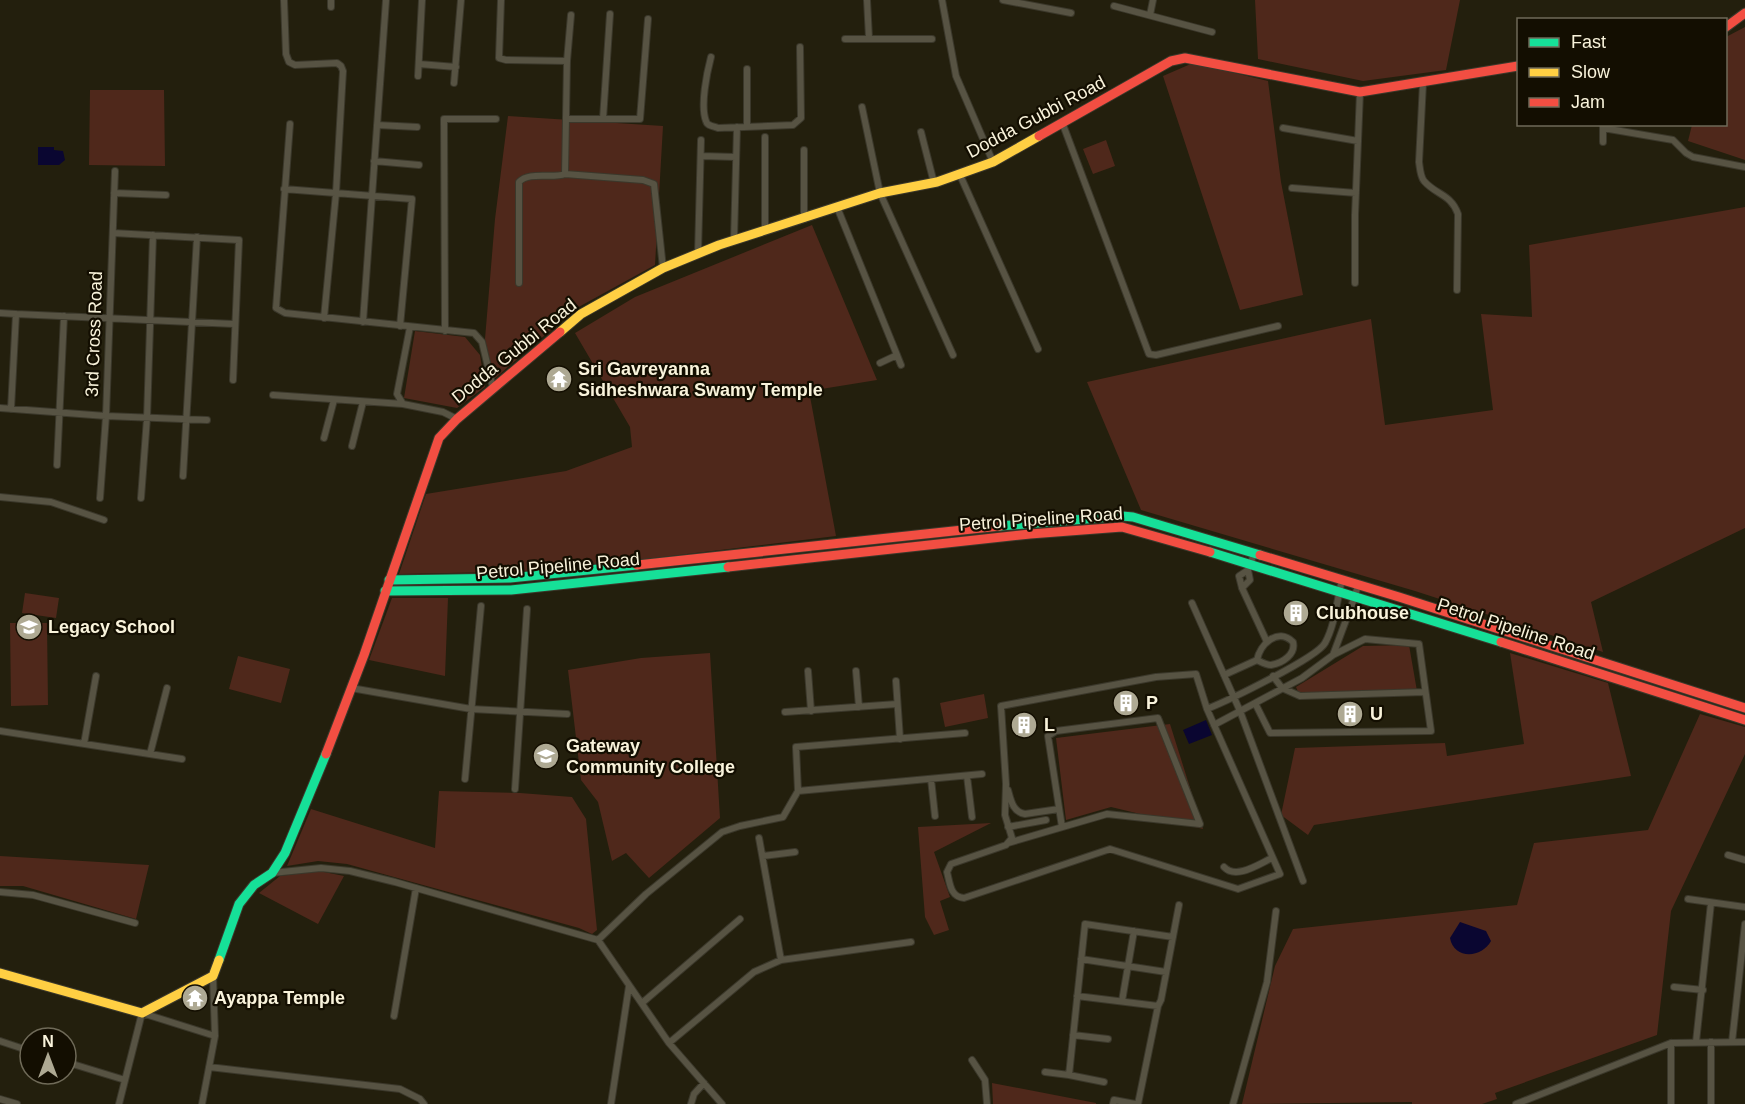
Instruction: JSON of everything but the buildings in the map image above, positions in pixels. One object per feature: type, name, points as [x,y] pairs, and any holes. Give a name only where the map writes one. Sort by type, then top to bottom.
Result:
[{"type":"main road","points":[[1727,26],[1745,13]]},
{"type":"main road","name":"Dodda Gubbi Road","points":[[213,976],[239,904],[254,885],[272,873],[285,853],[351,688],[439,438],[456,419],[581,314],[663,268],[698,253],[880,193],[934,183],[993,162],[1171,61],[1185,58],[1360,92],[1517,66]]},
{"type":"main road","name":"Petrol Pipeline Road","points":[[389,580],[510,578],[1029,523],[1133,517],[1342,580],[1745,708]]},
{"type":"main road","name":"Petrol Pipeline Road","points":[[385,591],[510,590],[1030,534],[1122,527],[1249,567],[1339,591],[1745,720]]},
{"type":"main road","points":[[720,555],[721,566]]},
{"type":"main road","points":[[1558,660],[1562,650]]},
{"type":"main road","points":[[0,973],[142,1013],[213,976]]},
{"type":"street","points":[[284,0],[286,54],[289,62],[294,65],[337,63],[341,66],[342,71],[336,193],[324,318]]},
{"type":"street","points":[[363,322],[386,0]]},
{"type":"street","points":[[418,76],[422,0]]},
{"type":"street","points":[[454,83],[461,0]]},
{"type":"street","points":[[501,0],[499,58],[567,61]]},
{"type":"street","points":[[867,0],[869,38]]},
{"type":"street","points":[[942,0],[956,76],[993,162]]},
{"type":"street","points":[[1003,0],[1071,13]]},
{"type":"street","points":[[1150,15],[1153,0]]},
{"type":"street","points":[[1114,6],[1212,32]]},
{"type":"street","points":[[603,119],[610,14]]},
{"type":"street","points":[[565,174],[567,61],[571,15]]},
{"type":"street","points":[[566,118],[640,118],[648,19]]},
{"type":"street","points":[[845,39],[932,39]]},
{"type":"street","points":[[711,57],[705,82],[705,120],[708,124],[718,128],[793,125],[801,118],[800,47]]},
{"type":"street","points":[[419,64],[456,67]]},
{"type":"street","points":[[747,69],[747,127]]},
{"type":"street","points":[[1423,83],[1419,162],[1424,181],[1446,196],[1455,205],[1458,214],[1457,290]]},
{"type":"street","points":[[1355,283],[1360,92]]},
{"type":"street","points":[[862,107],[880,193],[953,355]]},
{"type":"street","points":[[445,331],[444,119],[496,119]]},
{"type":"street","points":[[1062,122],[1149,354],[1156,355],[1278,326]]},
{"type":"street","points":[[290,124],[276,308],[285,313],[324,318],[474,333],[482,342],[493,388]]},
{"type":"street","points":[[377,125],[417,127]]},
{"type":"street","points":[[1603,142],[1603,126],[1673,140],[1693,157],[1745,167]]},
{"type":"street","points":[[734,240],[737,127]]},
{"type":"street","points":[[1283,128],[1358,141]]},
{"type":"street","points":[[921,132],[934,183]]},
{"type":"street","points":[[765,137],[765,231]]},
{"type":"street","points":[[698,253],[701,140]]},
{"type":"street","points":[[804,150],[804,219]]},
{"type":"street","points":[[701,156],[736,157]]},
{"type":"street","points":[[374,161],[419,165]]},
{"type":"street","name":"3rd Cross Road","points":[[100,498],[106,416],[115,171]]},
{"type":"street","points":[[519,283],[519,182],[526,177],[565,174],[643,180],[654,184],[663,268]]},
{"type":"street","points":[[960,175],[1038,349]]},
{"type":"street","points":[[1292,188],[1356,193]]},
{"type":"street","points":[[284,189],[412,199],[400,326]]},
{"type":"street","points":[[114,193],[166,195]]},
{"type":"street","points":[[837,207],[902,365]]},
{"type":"street","points":[[112,233],[239,240],[232,380]]},
{"type":"street","points":[[141,498],[147,418],[153,235]]},
{"type":"street","points":[[183,476],[197,237]]},
{"type":"street","points":[[0,313],[234,324]]},
{"type":"street","points":[[11,409],[16,314]]},
{"type":"street","points":[[57,465],[64,316]]},
{"type":"street","points":[[402,404],[397,394],[410,327]]},
{"type":"street","points":[[880,363],[897,355]]},
{"type":"street","points":[[273,395],[402,404],[442,412],[456,419]]},
{"type":"street","points":[[324,438],[334,400]]},
{"type":"street","points":[[352,446],[363,402]]},
{"type":"street","points":[[0,408],[106,416],[207,420]]},
{"type":"street","points":[[0,497],[51,502],[104,520]]},
{"type":"street","points":[[1254,554],[1249,567],[1250,580],[1242,588],[1267,642]]},
{"type":"street","points":[[1207,709],[1234,698],[1321,648],[1329,632],[1342,580]]},
{"type":"street","points":[[1333,655],[1358,585]]},
{"type":"street","points":[[1192,603],[1240,711],[1303,881]]},
{"type":"street","points":[[465,779],[481,606]]},
{"type":"street","points":[[515,789],[527,609]]},
{"type":"street","points":[[1224,675],[1257,660],[1269,665],[1274,664],[1291,655],[1294,649],[1293,642],[1286,636],[1276,637],[1260,649],[1257,660]]},
{"type":"street","points":[[1214,725],[1282,688],[1302,678],[1333,655],[1365,639],[1419,644],[1431,731],[1270,733],[1255,703]]},
{"type":"street","points":[[808,671],[811,711]]},
{"type":"street","points":[[856,671],[859,707]]},
{"type":"street","points":[[1008,843],[1012,838],[1005,814],[1006,784],[1001,706],[1156,677],[1196,674],[1207,709],[1280,874],[1238,889],[1110,849],[964,898],[954,894],[948,872],[951,864],[1008,843],[1107,814],[1200,824],[1158,718],[1056,731],[1048,736],[1062,827]]},
{"type":"street","points":[[84,744],[96,676]]},
{"type":"street","points":[[1273,676],[1290,694],[1300,696],[1425,692]]},
{"type":"street","points":[[896,681],[900,739]]},
{"type":"street","points":[[150,754],[167,688]]},
{"type":"street","points":[[351,688],[471,709],[567,714]]},
{"type":"street","points":[[785,712],[897,704]]},
{"type":"street","points":[[0,731],[182,759]]},
{"type":"street","points":[[598,940],[646,894],[722,832],[783,817],[798,791],[796,747],[965,733]]},
{"type":"street","points":[[798,791],[982,774]]},
{"type":"street","points":[[967,776],[972,817]]},
{"type":"street","points":[[931,779],[934,816]]},
{"type":"street","points":[[1006,784],[1012,804],[1020,813],[1059,809]]},
{"type":"street","points":[[1008,827],[1046,820]]},
{"type":"street","points":[[759,838],[781,960]]},
{"type":"street","points":[[763,856],[795,852]]},
{"type":"street","points":[[1728,855],[1745,860]]},
{"type":"street","points":[[1224,867],[1227,871],[1236,873],[1272,858]]},
{"type":"street","points":[[272,873],[321,868],[350,871],[598,940],[669,1043],[722,1104]]},
{"type":"street","points":[[394,1016],[416,888]]},
{"type":"street","points":[[0,892],[33,895],[135,923]]},
{"type":"street","points":[[1688,900],[1745,907]]},
{"type":"street","points":[[1696,1042],[1712,903]]},
{"type":"street","points":[[1113,1104],[1114,1100],[1137,1104],[1161,1000],[1179,905]]},
{"type":"street","points":[[1233,1104],[1267,982],[1276,911]]},
{"type":"street","points":[[642,1003],[740,919]]},
{"type":"street","points":[[1069,1075],[1085,924],[1173,937]]},
{"type":"street","points":[[1732,1042],[1745,924]]},
{"type":"street","points":[[1122,1001],[1134,931]]},
{"type":"street","points":[[669,1043],[754,972],[781,960],[911,942]]},
{"type":"street","points":[[1081,959],[1166,972]]},
{"type":"street","points":[[202,1104],[215,1036],[213,976]]},
{"type":"street","points":[[611,1104],[629,986]]},
{"type":"street","points":[[1674,987],[1703,990]]},
{"type":"street","points":[[1077,996],[1158,1006]]},
{"type":"street","points":[[120,1104],[142,1013],[215,1036]]},
{"type":"street","points":[[1073,1035],[1108,1039]]},
{"type":"street","points":[[0,1041],[18,1047]]},
{"type":"street","points":[[1711,1042],[1711,1104]]},
{"type":"street","points":[[1516,1104],[1671,1043],[1745,1042]]},
{"type":"street","points":[[1671,1043],[1671,1104]]},
{"type":"street","points":[[972,1060],[985,1080],[987,1104]]},
{"type":"street","points":[[78,1066],[125,1080]]},
{"type":"street","points":[[209,1066],[400,1089],[420,1099],[424,1104]]},
{"type":"street","points":[[1045,1072],[1104,1082]]},
{"type":"street","points":[[691,1104],[694,1094],[704,1083]]},
{"type":"street","points":[[0,1099],[17,1104]]},
{"type":"shaded area","points":[[1255,0],[1460,0],[1446,70],[1363,81],[1258,59]]},
{"type":"shaded area","points":[[1745,27],[1745,160],[1688,141],[1692,126],[1727,126],[1727,36]]},
{"type":"shaded area","points":[[1193,63],[1268,81],[1281,182],[1303,295],[1240,310],[1163,76]]},
{"type":"shaded area","points":[[90,90],[164,90],[165,166],[89,165]]},
{"type":"shaded area","points":[[508,116],[663,126],[655,265],[575,309],[493,380],[485,339],[495,219]]},
{"type":"shaded area","points":[[1106,140],[1115,166],[1093,174],[1083,149]]},
{"type":"shaded area","points":[[38,147],[54,147],[54,150],[63,151],[65,160],[59,165],[38,165]]},
{"type":"shaded area","points":[[1745,207],[1745,528],[1591,602],[1603,652],[1415,591],[1141,510],[1087,382],[1371,319],[1385,425],[1493,410],[1481,314],[1532,317],[1529,245]]},
{"type":"shaded area","points":[[812,225],[877,380],[809,391],[836,536],[546,571],[399,574],[426,494],[566,471],[632,447],[630,427],[575,333],[635,297]]},
{"type":"shaded area","points":[[415,331],[465,337],[480,355],[485,387],[457,408],[404,398]]},
{"type":"shaded area","points":[[25,593],[59,598],[56,618],[22,613]]},
{"type":"shaded area","points":[[392,598],[448,598],[445,676],[369,660]]},
{"type":"shaded area","points":[[10,623],[47,623],[48,705],[11,706]]},
{"type":"shaded area","points":[[1409,645],[1417,691],[1299,694],[1296,687],[1363,646]]},
{"type":"shaded area","points":[[710,653],[720,818],[649,878],[626,853],[612,861],[598,802],[581,780],[568,670],[641,658]]},
{"type":"shaded area","points":[[1510,653],[1608,683],[1631,776],[1314,825],[1308,835],[1281,815],[1295,748],[1445,743],[1447,756],[1524,744]]},
{"type":"shaded area","points":[[238,656],[290,669],[281,703],[229,689]]},
{"type":"shaded area","points":[[984,694],[988,718],[945,727],[940,703]]},
{"type":"shaded area","points":[[1700,714],[1745,727],[1745,754],[1671,911],[1657,1035],[1495,1093],[1497,1099],[1482,1104],[1412,1104],[1412,1102],[1242,1104],[1275,966],[1293,929],[1517,905],[1534,843],[1648,830]]},
{"type":"shaded area","points":[[1206,720],[1212,735],[1189,744],[1183,730]]},
{"type":"shaded area","points":[[1170,724],[1203,829],[1111,807],[1066,820],[1056,738]]},
{"type":"shaded area","points":[[439,791],[572,797],[586,819],[597,930],[592,934],[579,928],[347,864],[318,861],[287,866],[311,809],[435,848]]},
{"type":"shaded area","points":[[991,823],[934,852],[950,897],[940,901],[949,930],[934,935],[925,917],[918,827]]},
{"type":"shaded area","points":[[0,856],[149,865],[136,919],[23,886],[0,886]]},
{"type":"shaded area","points":[[319,871],[344,876],[318,924],[259,893],[280,876]]},
{"type":"shaded area","points":[[1460,922],[1486,931],[1491,941],[1487,947],[1469,954],[1457,950],[1450,938]]},
{"type":"shaded area","points":[[992,1083],[1096,1103],[1096,1104],[993,1104]]},
{"type":"traffic: fast","points":[[1000,526],[1133,517],[1260,555]]},
{"type":"traffic: fast","points":[[1210,552],[1501,642]]},
{"type":"traffic: fast","points":[[389,580],[510,578],[637,565]]},
{"type":"traffic: fast","points":[[385,591],[511,590],[728,567]]},
{"type":"traffic: fast","points":[[219,960],[239,904],[254,885],[272,873],[285,853],[326,754]]},
{"type":"traffic: slow","points":[[560,332],[581,314],[663,268],[719,245],[880,193],[937,182],[993,162],[1039,136]]},
{"type":"traffic: slow","points":[[0,973],[142,1013],[213,976],[219,960]]},
{"type":"traffic: jam","points":[[1727,26],[1745,13]]},
{"type":"traffic: jam","points":[[1039,136],[1171,61],[1185,58],[1360,92],[1517,66]]},
{"type":"traffic: jam","points":[[326,754],[364,655],[439,438],[457,419],[560,332]]},
{"type":"traffic: jam","points":[[637,565],[1000,526]]},
{"type":"traffic: jam","points":[[728,567],[1030,534],[1122,527],[1210,552]]},
{"type":"traffic: jam","points":[[1260,555],[1745,708]]},
{"type":"traffic: jam","points":[[1501,642],[1745,720]]},
{"type":"place","name":"Sri Gavreyanna Sidheshwara Swamy Temple","points":[[559,379]]},
{"type":"place","name":"Clubhouse","points":[[1296,613]]},
{"type":"place","name":"Legacy School","points":[[29,627]]},
{"type":"place","name":"P","points":[[1126,703]]},
{"type":"place","name":"U","points":[[1350,714]]},
{"type":"place","name":"L","points":[[1024,725]]},
{"type":"place","name":"Gateway Community College","points":[[546,756]]},
{"type":"place","name":"Ayappa Temple","points":[[195,998]]}]
